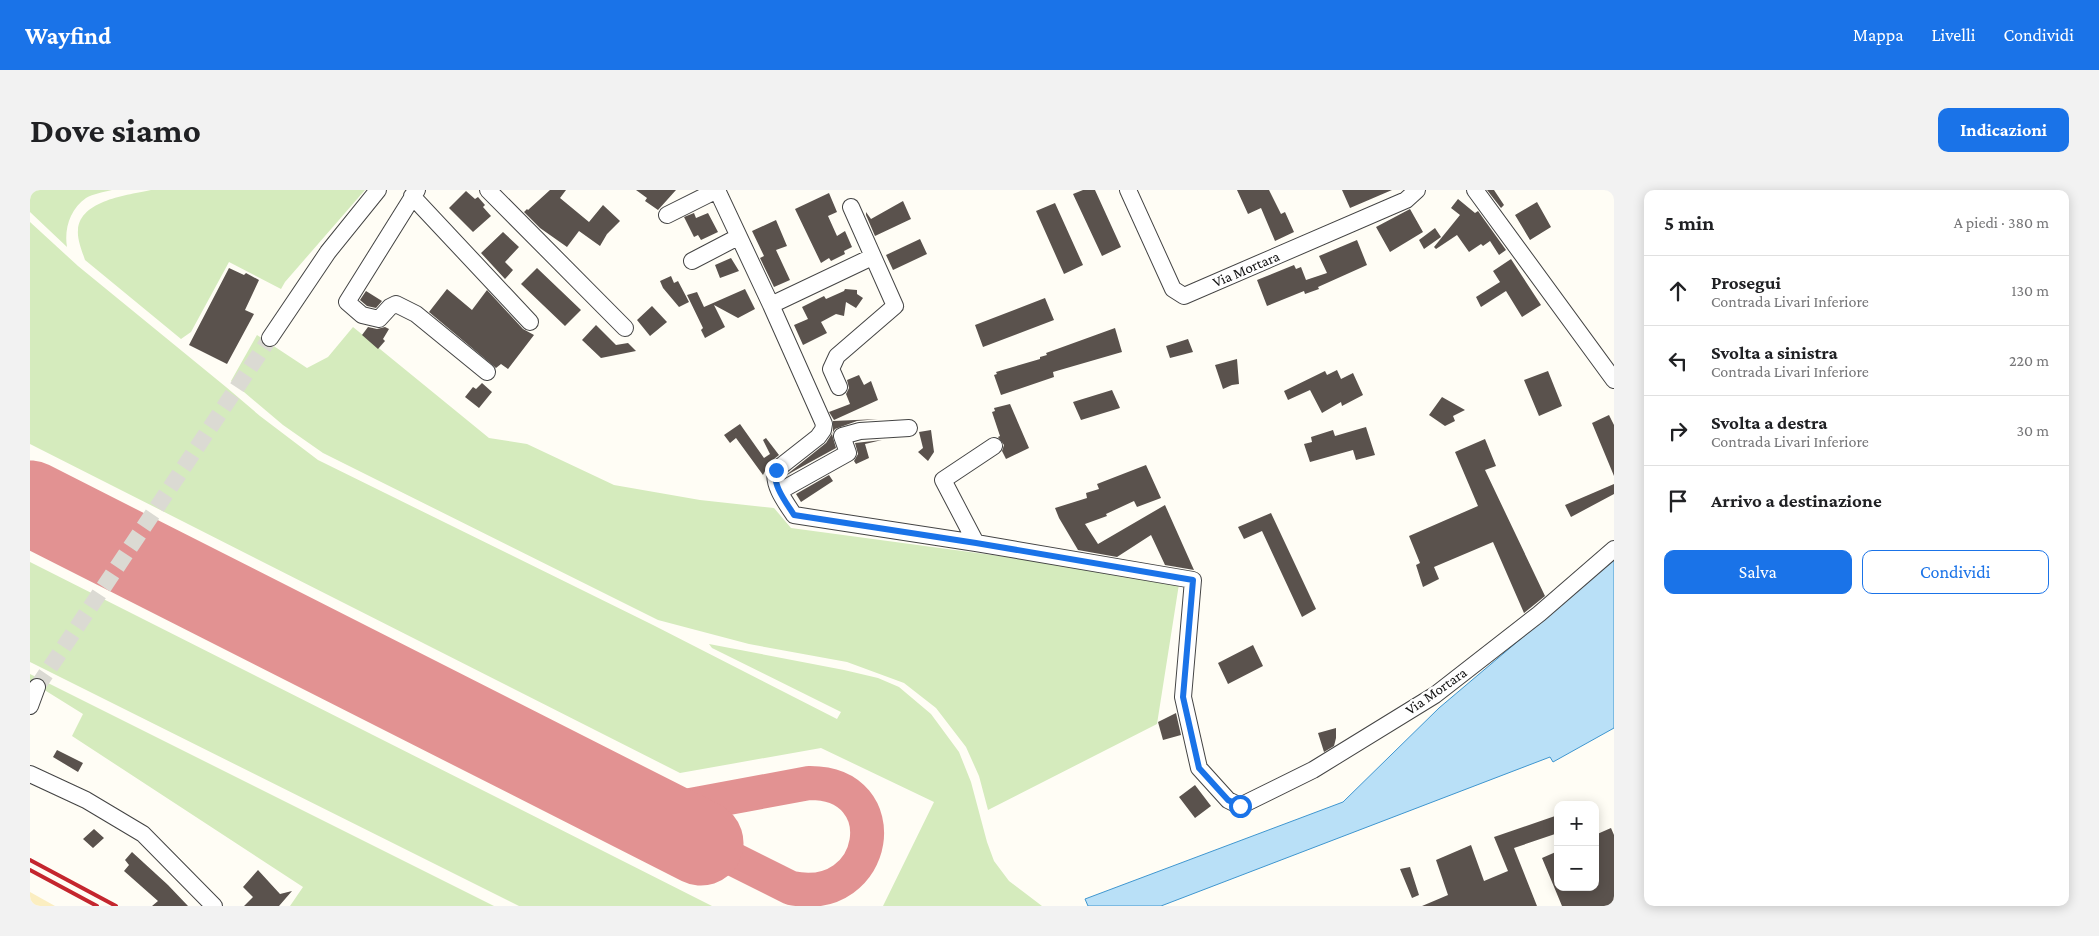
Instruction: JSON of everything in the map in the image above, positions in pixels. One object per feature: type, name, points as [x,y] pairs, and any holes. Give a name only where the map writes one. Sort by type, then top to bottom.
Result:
[{"type":"street","points":[[270,338],[328,252],[378,190]]},
{"type":"street","points":[[488,190],[625,328]]},
{"type":"street","points":[[667,215],[717,190],[824,424],[823,430],[818,437],[776,470],[774,476],[780,491],[794,515],[976,543]]},
{"type":"street","name":"Via Mortara","points":[[1128,190],[1173,289],[1184,296],[1406,200],[1417,190]]},
{"type":"street","points":[[1475,190],[1614,380]]},
{"type":"street","points":[[488,372],[416,314],[396,304],[390,307],[379,319],[362,315],[347,302],[415,193],[530,322]]},
{"type":"street","points":[[839,387],[831,368],[837,356],[895,306],[851,207]]},
{"type":"street","points":[[692,261],[738,237]]},
{"type":"street","points":[[771,305],[872,257]]},
{"type":"street","points":[[780,491],[848,453],[842,436],[860,431],[909,428]]},
{"type":"street","points":[[976,543],[943,480],[994,446]]},
{"type":"street","name":"Via Mortara","points":[[976,543],[1193,580],[1183,697],[1199,768],[1228,800],[1240,806],[1313,770],[1435,694],[1539,614],[1614,549]]},
{"type":"street","points":[[30,705],[38,687]]},
{"type":"street","points":[[30,774],[86,800],[143,834],[214,906]]},
{"type":"green space","points":[[30,190],[112,190],[86,198],[76,208],[67,226],[67,247],[30,212]]},
{"type":"green space","points":[[151,190],[365,190],[281,289],[229,262],[191,332],[181,339],[85,260],[79,241],[78,230],[81,220],[96,205],[118,197]]},
{"type":"green space","points":[[30,222],[78,266],[260,416],[318,460],[653,625],[837,719],[841,712],[712,648],[709,644],[844,670],[878,678],[899,687],[931,714],[959,752],[971,782],[994,861],[1009,881],[1042,906],[883,906],[934,802],[821,748],[680,773],[30,444]]},
{"type":"green space","points":[[353,327],[489,438],[527,444],[614,485],[700,500],[774,508],[791,528],[1036,561],[1179,584],[1157,724],[988,810],[979,776],[966,747],[936,708],[904,683],[847,662],[749,644],[658,620],[323,453],[283,425],[231,381],[257,335],[307,368],[328,357]]},
{"type":"green space","points":[[30,562],[712,906],[519,906],[30,662]]},
{"type":"green space","points":[[30,674],[494,906],[290,906],[303,887],[72,736],[83,714],[30,681]]},
{"type":"sand","points":[[30,892],[55,906],[30,906]]},
{"type":"water","points":[[1614,560],[1614,728],[1553,762],[1550,757],[1161,906],[1088,906],[1085,899],[1343,802],[1439,708]]},
{"type":"building","points":[[550,190],[566,190],[560,198],[589,222],[603,205],[620,221],[607,234],[600,246],[579,231],[567,247],[540,228],[524,212]]},
{"type":"building","points":[[636,190],[676,190],[658,210],[645,201],[647,198]]},
{"type":"building","points":[[1083,190],[1095,190],[1121,247],[1102,256],[1073,194]]},
{"type":"building","points":[[1237,190],[1269,190],[1281,214],[1285,212],[1294,232],[1275,241],[1261,208],[1248,214]]},
{"type":"building","points":[[1342,190],[1392,190],[1350,208]]},
{"type":"building","points":[[1487,190],[1494,190],[1504,205],[1501,208]]},
{"type":"building","points":[[466,191],[475,199],[478,197],[485,205],[483,207],[491,216],[473,232],[449,208]]},
{"type":"building","points":[[829,193],[837,212],[828,216],[837,236],[845,231],[852,247],[844,251],[845,254],[831,261],[829,258],[821,263],[795,209]]},
{"type":"building","points":[[1458,199],[1475,213],[1478,211],[1506,250],[1499,255],[1490,241],[1483,246],[1481,244],[1469,252],[1457,235],[1436,249],[1434,247],[1460,215],[1451,208]]},
{"type":"building","points":[[903,201],[911,219],[875,236],[866,212],[871,219]]},
{"type":"building","points":[[1537,202],[1551,227],[1530,240],[1515,215]]},
{"type":"building","points":[[1055,203],[1083,265],[1064,274],[1036,211]]},
{"type":"building","points":[[1410,209],[1423,232],[1390,252],[1376,227]]},
{"type":"building","points":[[694,213],[696,218],[708,213],[718,232],[701,240],[698,235],[694,237],[684,217]]},
{"type":"building","points":[[776,220],[787,246],[776,250],[790,280],[774,287],[760,258],[764,256],[752,231]]},
{"type":"building","points":[[1435,228],[1441,237],[1424,249],[1419,240]]},
{"type":"building","points":[[503,232],[519,247],[505,262],[513,270],[505,279],[481,253]]},
{"type":"building","points":[[920,239],[927,254],[893,270],[886,255]]},
{"type":"building","points":[[1357,240],[1367,265],[1318,287],[1319,289],[1305,294],[1304,291],[1267,306],[1257,280],[1294,265],[1296,269],[1301,267],[1306,280],[1327,273],[1319,256]]},
{"type":"building","points":[[731,258],[739,271],[720,278],[715,265]]},
{"type":"building","points":[[1511,259],[1541,305],[1522,317],[1506,291],[1481,307],[1476,297],[1500,282],[1493,271]]},
{"type":"building","points":[[229,268],[244,275],[246,273],[259,280],[245,310],[254,314],[227,364],[189,345]]},
{"type":"building","points":[[537,268],[581,310],[565,326],[521,284]]},
{"type":"building","points":[[671,276],[674,283],[678,281],[689,302],[679,307],[663,288],[660,281]]},
{"type":"building","points":[[447,289],[472,310],[487,290],[523,329],[534,335],[508,369],[501,364],[496,368],[429,312]]},
{"type":"building","points":[[745,289],[755,309],[738,318],[714,305],[725,327],[705,338],[701,330],[703,328],[687,295],[697,292],[704,307]]},
{"type":"building","points":[[845,289],[857,290],[857,294],[863,298],[856,308],[846,302],[844,316],[836,314],[821,322],[827,333],[803,345],[794,325],[808,319],[802,307],[824,296],[826,299]]},
{"type":"building","points":[[366,291],[382,301],[376,308],[367,306],[360,300]]},
{"type":"building","points":[[1045,298],[1054,320],[983,347],[975,325]]},
{"type":"building","points":[[652,306],[667,322],[650,336],[637,320]]},
{"type":"building","points":[[596,325],[616,345],[628,343],[636,351],[601,358],[582,340]]},
{"type":"building","points":[[368,327],[377,329],[385,327],[389,329],[383,339],[385,341],[378,349],[362,335]]},
{"type":"building","points":[[1115,328],[1122,352],[1053,372],[1054,377],[1001,395],[994,375],[997,374],[996,372],[1040,359],[1040,357],[1047,355],[1046,353]]},
{"type":"building","points":[[1188,339],[1193,352],[1170,358],[1166,346]]},
{"type":"building","points":[[1237,359],[1239,384],[1223,389],[1215,365]]},
{"type":"building","points":[[1337,370],[1341,379],[1353,373],[1363,395],[1342,406],[1341,402],[1322,413],[1310,390],[1288,400],[1284,391],[1325,371],[1327,375]]},
{"type":"building","points":[[1548,371],[1562,406],[1539,416],[1524,380]]},
{"type":"building","points":[[859,375],[864,385],[871,381],[878,400],[834,420],[829,412],[850,404],[846,394],[849,388],[847,380]]},
{"type":"building","points":[[482,383],[492,392],[479,408],[465,397],[473,387],[476,389]]},
{"type":"building","points":[[1112,390],[1120,408],[1081,420],[1073,402]]},
{"type":"building","points":[[1442,397],[1465,410],[1453,416],[1455,421],[1445,426],[1429,415]]},
{"type":"building","points":[[1010,404],[1029,448],[1006,459],[1002,451],[1004,445],[998,437],[1000,436],[992,412],[995,411],[994,408]]},
{"type":"building","points":[[1609,415],[1614,425],[1614,476],[1592,423]]},
{"type":"building","points":[[878,419],[857,421],[835,429],[832,434],[836,448],[785,476],[826,443],[833,432],[833,421]]},
{"type":"building","points":[[740,424],[764,458],[770,454],[763,440],[766,438],[779,455],[769,463],[763,475],[736,438],[730,443],[724,435]]},
{"type":"building","points":[[1366,427],[1375,455],[1356,460],[1353,450],[1310,462],[1304,444],[1312,442],[1311,437],[1333,430],[1335,436]]},
{"type":"building","points":[[931,430],[934,452],[928,461],[918,452],[923,448],[919,432]]},
{"type":"building","points":[[1485,439],[1496,466],[1485,470],[1545,596],[1524,613],[1493,542],[1434,567],[1439,579],[1423,587],[1416,565],[1420,563],[1409,536],[1478,506],[1455,452]]},
{"type":"building","points":[[882,440],[865,444],[869,458],[856,464],[854,461],[858,454],[855,443]]},
{"type":"building","points":[[1146,465],[1161,498],[1137,507],[1134,501],[1106,514],[1107,516],[1085,524],[1098,544],[1165,505],[1194,570],[1165,565],[1151,535],[1117,557],[1078,550],[1059,518],[1055,508],[1087,498],[1086,493],[1099,489],[1097,484]]},
{"type":"building","points":[[829,475],[833,481],[801,502],[796,494]]},
{"type":"building","points":[[1614,484],[1614,494],[1571,517],[1565,505]]},
{"type":"building","points":[[1271,513],[1316,609],[1302,617],[1262,531],[1244,539],[1238,527]]},
{"type":"building","points":[[1253,645],[1263,666],[1228,684],[1218,663]]},
{"type":"building","points":[[1176,713],[1181,735],[1163,740],[1158,722]]},
{"type":"building","points":[[1336,728],[1334,746],[1324,752],[1318,733]]},
{"type":"building","points":[[57,750],[83,763],[78,772],[53,757]]},
{"type":"building","points":[[1195,785],[1211,806],[1195,818],[1179,797]]},
{"type":"building","points":[[1554,816],[1554,834],[1514,848],[1537,906],[1422,906],[1448,895],[1436,860],[1471,845],[1484,881],[1508,871],[1494,837]]},
{"type":"building","points":[[1611,828],[1614,835],[1614,906],[1562,906],[1556,891],[1599,891],[1599,833]]},
{"type":"building","points":[[94,829],[104,838],[93,848],[83,839]]},
{"type":"building","points":[[132,852],[188,906],[152,906],[158,901],[124,871],[129,865],[125,860]]},
{"type":"building","points":[[1554,853],[1554,887],[1542,858]]},
{"type":"building","points":[[1410,867],[1419,895],[1412,898],[1400,869]]},
{"type":"building","points":[[258,870],[280,894],[292,891],[279,906],[244,906],[253,897],[243,887]]},
{"type":"taxiway","points":[[623,803],[645,809],[669,809],[809,783],[837,788],[856,802],[866,821],[866,842],[859,862],[843,879],[821,889],[791,888],[701,843]]},
{"type":"runway","points":[[30,503],[701,843]]},
{"type":"tunnel","points":[[37,687],[270,338]]},
{"type":"railway","points":[[30,860],[116,906]]},
{"type":"railway","points":[[30,870],[97,906]]},
{"type":"route","points":[[776,470],[774,476],[780,491],[794,515],[976,543],[1193,580],[1183,697],[1199,768],[1228,800],[1240,806]]}]
